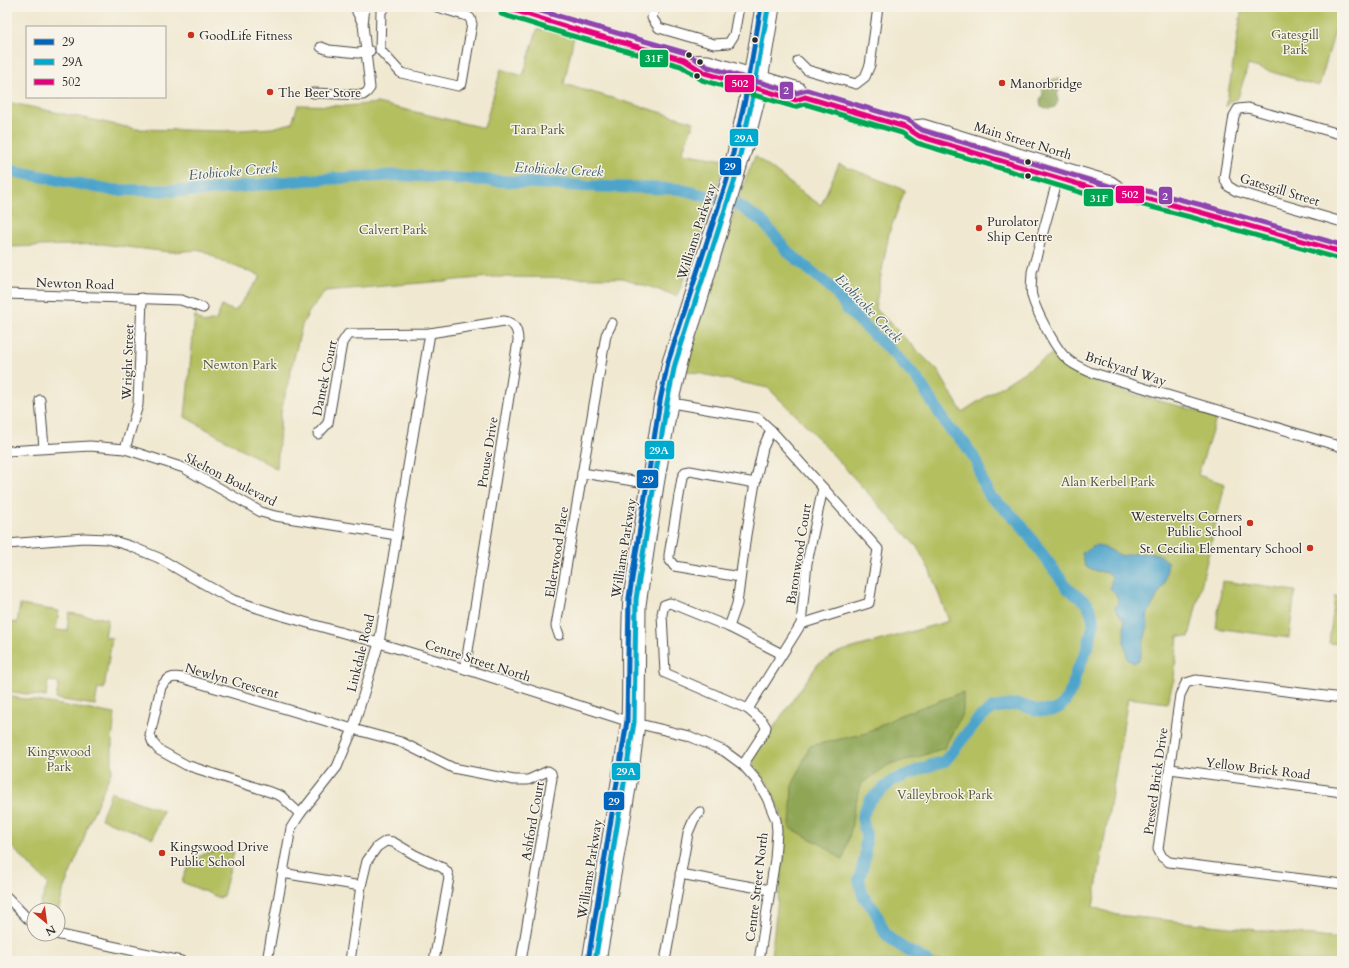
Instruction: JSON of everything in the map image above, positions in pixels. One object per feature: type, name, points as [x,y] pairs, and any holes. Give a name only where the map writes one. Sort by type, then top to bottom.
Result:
[{"type":"main road","name":"Main Street North","points":[[503,7],[684,60],[708,61],[750,73],[800,88],[805,97]]},
{"type":"main road","name":"Williams Parkway","points":[[588,961],[627,721],[628,598],[684,354],[731,183],[761,7]]},
{"type":"main road","name":"Williams Parkway","points":[[731,183],[748,144],[760,89],[774,7]]},
{"type":"main road","name":"Main Street North","points":[[684,60],[706,73],[796,100],[805,97],[905,127],[919,136],[1108,193],[1129,194],[1196,210],[1342,252]]},
{"type":"main road","name":"Main Street North","points":[[905,127],[923,124],[1111,182],[1129,194]]},
{"type":"main road","name":"Williams Parkway","points":[[600,961],[633,771],[639,724],[640,605],[660,401],[668,362],[721,218]]},
{"type":"street","points":[[357,7],[357,12],[363,24]]},
{"type":"street","points":[[313,93],[363,95],[370,88],[363,24],[365,7]]},
{"type":"street","points":[[385,7],[381,11],[380,50],[401,73],[458,86],[462,83],[472,24],[470,18],[467,16],[437,7]]},
{"type":"street","points":[[654,7],[652,18],[660,28],[714,44],[729,43],[734,35],[739,7]]},
{"type":"street","points":[[798,62],[807,70],[856,84],[865,77],[870,66],[878,7]]},
{"type":"street","points":[[321,48],[358,53],[380,50]]},
{"type":"street","name":"Gatesgill Street","points":[[1342,132],[1336,133],[1248,108],[1238,109],[1234,116],[1224,178],[1228,186],[1236,191],[1342,222]]},
{"type":"street","name":"Brickyard Way","points":[[1058,178],[1032,272],[1031,284],[1032,296],[1044,323],[1065,358],[1076,366],[1090,372],[1342,447]]},
{"type":"street","name":"Newton Road","points":[[7,294],[182,300],[203,308]]},
{"type":"street","name":"Wright Street","points":[[125,449],[138,405],[142,298]]},
{"type":"street","name":"Prouse Drive","points":[[430,333],[504,321],[510,322],[515,327],[518,334],[465,669]]},
{"type":"street","name":"Elderwood Place","points":[[559,635],[556,626],[606,335],[612,323]]},
{"type":"street","name":"Dantek Court","points":[[318,434],[328,423],[342,343],[348,334],[430,333]]},
{"type":"street","name":"Linkdale Road","points":[[267,961],[291,828],[300,814],[337,767],[353,729],[379,643],[430,333]]},
{"type":"street","points":[[40,400],[44,448]]},
{"type":"street","name":"Baronwood Court","points":[[660,401],[758,418],[771,430],[878,549],[869,603],[801,624]]},
{"type":"street","points":[[729,627],[737,604],[755,483],[763,448],[771,430]]},
{"type":"street","name":"Skelton Boulevard","points":[[7,451],[90,446],[125,449],[184,468],[261,512],[275,516],[397,535]]},
{"type":"street","points":[[740,577],[674,566],[669,559],[682,478],[685,472],[690,471],[755,483]]},
{"type":"street","points":[[582,473],[653,484]]},
{"type":"street","name":"Baronwood Court","points":[[748,709],[801,624],[808,563],[823,488]]},
{"type":"street","name":"Centre Street North","points":[[7,544],[84,538],[107,539],[130,546],[159,558],[233,600],[465,669],[627,721],[689,736],[724,750],[744,764],[758,782],[767,798],[776,820],[776,848],[759,961]]},
{"type":"street","points":[[744,764],[766,727],[763,722],[748,709],[664,673],[662,614],[664,605],[670,603],[729,627],[782,654]]},
{"type":"street","name":"Newlyn Crescent","points":[[300,814],[281,796],[186,765],[159,750],[153,743],[150,735],[161,687],[166,680],[173,677],[182,678],[353,729]]},
{"type":"street","name":"Pressed Brick Drive","points":[[1342,698],[1196,680],[1186,683],[1180,695],[1158,849],[1162,858],[1169,862],[1342,884]]},
{"type":"street","name":"Ashford Court","points":[[353,729],[400,742],[453,768],[514,780],[528,780],[548,771],[551,773],[552,778],[521,961]]},
{"type":"street","name":"Yellow Brick Road","points":[[1170,769],[1342,792]]},
{"type":"street","points":[[665,961],[688,833],[694,819],[700,812]]},
{"type":"street","points":[[350,961],[361,886],[368,861],[377,847],[386,841],[393,842],[415,855],[443,868],[447,872],[449,878],[434,961]]},
{"type":"street","points":[[282,873],[361,886]]},
{"type":"street","points":[[680,874],[770,890]]},
{"type":"street","points":[[7,898],[26,917]]},
{"type":"street","points":[[66,936],[181,961]]},
{"type":"green space","name":"Gatesgill Park","points":[[1242,7],[1342,7],[1319,86],[1248,65],[1238,98],[1231,101],[1226,107]]},
{"type":"green space","points":[[544,29],[574,36],[564,84],[694,122],[682,153],[725,160],[707,221],[677,296],[623,278],[492,277],[325,291],[309,312],[302,325],[281,412],[277,469],[185,417],[195,315],[203,323],[216,320],[222,306],[235,311],[261,276],[223,262],[202,250],[169,252],[102,244],[7,247],[7,102],[136,129],[224,131],[272,128],[292,123],[298,105],[347,106],[377,103],[484,128],[501,69],[523,76],[537,30]]},
{"type":"green space","points":[[1058,78],[1062,82],[1058,93],[1058,101],[1055,107],[1049,109],[1041,106],[1040,100],[1043,94],[1041,87],[1042,83]]},
{"type":"green space","name":"Valleybrook Park","points":[[755,156],[808,197],[821,205],[839,164],[905,190],[889,233],[875,308],[938,371],[962,412],[1052,354],[1062,365],[1077,375],[1129,393],[1217,416],[1198,475],[1225,484],[1189,637],[1178,636],[1174,679],[1167,703],[1128,698],[1093,907],[1117,915],[1342,939],[1342,961],[800,961],[771,956],[784,850],[781,812],[767,782],[750,761],[818,664],[839,652],[949,621],[929,569],[917,547],[804,423],[768,388],[683,370],[712,283],[720,265],[731,222],[742,189]]},
{"type":"green space","points":[[1222,581],[1295,591],[1289,638],[1216,628]]},
{"type":"green space","points":[[1335,596],[1342,597],[1342,644],[1329,643]]},
{"type":"green space","points":[[20,605],[59,611],[56,630],[67,631],[69,613],[108,619],[105,637],[112,638],[104,689],[98,688],[95,705],[56,699],[59,682],[48,681],[46,697],[7,691],[9,675],[7,674],[7,633],[9,622],[17,623]]},
{"type":"green space","points":[[963,692],[963,712],[944,748],[918,757],[890,764],[862,783],[854,808],[851,829],[843,860],[824,846],[790,828],[792,786],[810,746],[867,733],[898,716]]},
{"type":"green space","name":"Kingswood Park","points":[[7,696],[115,714],[112,741],[112,770],[87,827],[83,842],[64,888],[60,902],[41,902],[48,884],[7,842]]},
{"type":"green space","points":[[111,792],[163,811],[153,838],[101,819]]},
{"type":"green space","points":[[223,850],[234,852],[223,896],[220,898],[182,882],[188,868],[196,858],[208,853]]},
{"type":"water","points":[[1096,545],[1122,556],[1137,553],[1158,554],[1168,562],[1165,582],[1147,615],[1148,626],[1139,660],[1134,663],[1128,660],[1124,642],[1124,621],[1115,608],[1118,599],[1110,588],[1112,577],[1108,573],[1096,571],[1085,566],[1082,553]]},
{"type":"waterway","name":"Etobicoke Creek","points":[[7,170],[112,190],[200,191],[306,180],[400,175],[582,186],[680,189],[738,205],[762,221],[788,252],[835,291],[848,310],[897,357],[918,380],[949,428],[965,444],[977,462],[982,481],[990,496],[1018,521],[1068,589],[1087,603],[1094,623],[1087,649],[1076,673],[1072,689],[1060,707],[1052,711],[1036,710],[1018,704],[993,708],[979,718],[945,761],[892,781],[869,801],[862,817],[866,835],[865,857],[859,880],[863,896],[875,911],[885,933],[893,941],[927,961]]},
{"type":"transit line","name":"502","points":[[503,7],[684,60],[705,73],[796,100],[805,97],[905,127],[919,136],[1108,193],[1129,194],[1196,211],[1342,252]]},
{"type":"transit line","name":"2","points":[[527,7],[686,53],[708,67],[796,93],[807,90],[907,120],[922,130],[1109,186],[1131,187],[1198,204],[1342,245]]},
{"type":"transit line","name":"29","points":[[588,961],[627,721],[629,598],[660,401],[668,362],[727,180],[745,100],[761,7]]},
{"type":"transit line","name":"29A","points":[[595,961],[634,722],[636,599],[667,402],[675,364],[734,182],[752,101],[768,8]]},
{"type":"transit line","name":"31F","points":[[501,14],[569,35],[681,66],[702,80],[795,107],[805,104],[902,133],[917,143],[1106,200],[1128,201],[1340,259]]},
{"type":"place","name":"GoodLife Fitness","points":[[191,35]]},
{"type":"place","name":"Manorbridge","points":[[1002,83]]},
{"type":"place","name":"The Beer Store","points":[[270,92]]},
{"type":"place","name":"Purolator Ship Centre","points":[[979,228]]},
{"type":"place","name":"Westervelts Corners Public School","points":[[1250,523]]},
{"type":"place","name":"St. Cecilia Elementary School","points":[[1310,548]]},
{"type":"place","name":"Kingswood Drive Public School","points":[[162,853]]},
{"type":"park label","name":"Tara Park","points":[[538,129]]},
{"type":"park label","name":"Calvert Park","points":[[393,229]]},
{"type":"park label","name":"Newton Park","points":[[240,364]]},
{"type":"park label","name":"Alan Kerbel Park","points":[[1108,481]]}]
